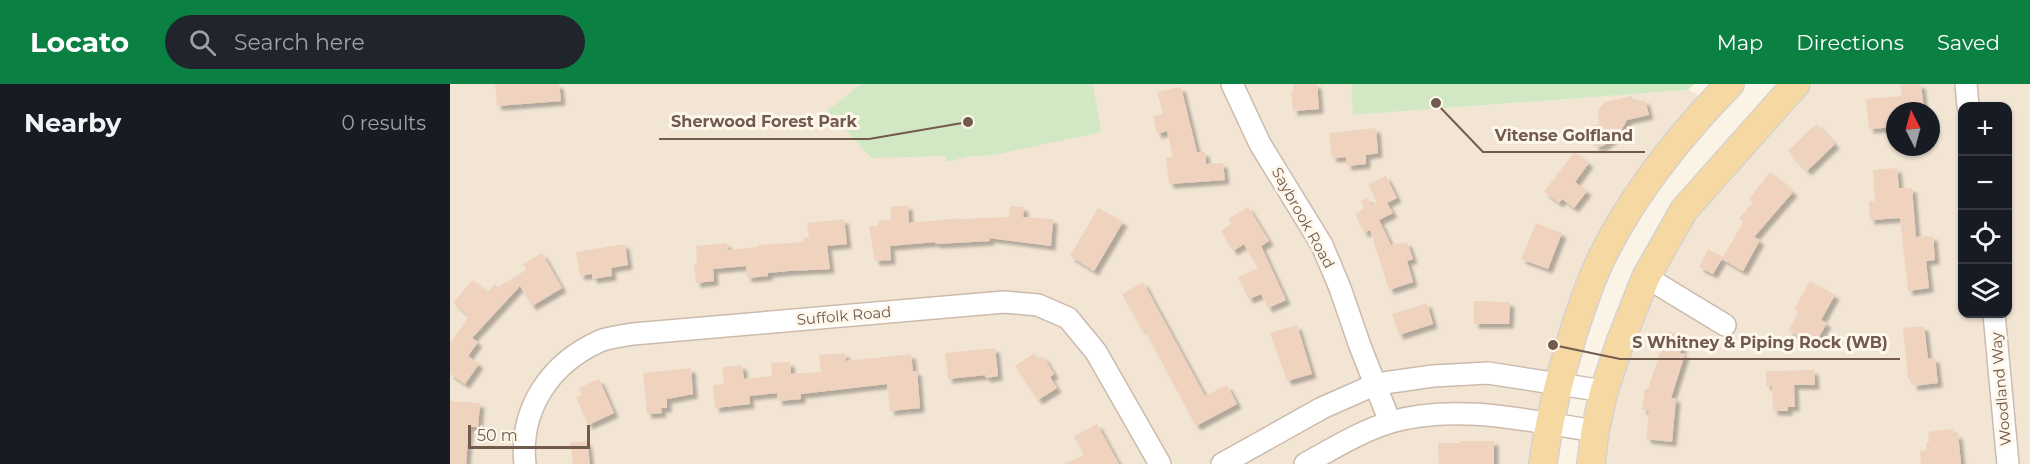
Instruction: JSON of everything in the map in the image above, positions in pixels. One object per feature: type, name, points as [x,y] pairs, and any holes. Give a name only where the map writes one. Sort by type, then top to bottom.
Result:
[{"type":"main road","points":[[1543,464],[1548,423],[1558,383],[1584,301],[1602,257],[1622,220],[1676,142],[1730,84]]},
{"type":"main road","points":[[1591,464],[1595,431],[1604,391],[1621,339],[1646,277],[1683,210],[1796,84]]},
{"type":"street","name":"Saybrook Road","points":[[1232,84],[1260,144],[1322,245],[1390,423]]},
{"type":"street","points":[[1966,84],[1968,102]]},
{"type":"street","points":[[1646,277],[1725,325]]},
{"type":"street","name":"Suffolk Road","points":[[525,464],[526,429],[533,407],[546,381],[570,357],[602,340],[633,334],[1004,302],[1038,305],[1068,318],[1096,352],[1160,464]]},
{"type":"street","name":"Woodland Way","points":[[1994,318],[2008,464]]},
{"type":"street","points":[[1222,464],[1322,408],[1374,385],[1433,376],[1488,374],[1604,391]]},
{"type":"street","points":[[1305,464],[1390,423],[1429,414],[1474,413],[1595,431]]},
{"type":"shaded area","points":[[450,84],[1351,84],[1354,115],[1688,90],[1706,99],[1642,174],[1536,464],[450,464]]},
{"type":"shaded area","points":[[1813,84],[2030,84],[2030,464],[1601,464],[1624,352],[1685,225],[1778,118]]},
{"type":"green space","points":[[861,84],[1093,84],[1101,132],[994,155],[971,156],[946,162],[945,156],[872,158],[827,111]]},
{"type":"green space","points":[[1351,84],[1694,84],[1688,90],[1353,115]]},
{"type":"building","points":[[495,84],[559,84],[561,101],[497,106]]},
{"type":"building","points":[[1293,84],[1317,84],[1319,109],[1293,111],[1291,91],[1294,91]]},
{"type":"building","points":[[1900,84],[1921,84],[1923,102],[1886,102],[1886,128],[1869,129],[1866,99],[1902,96]]},
{"type":"building","points":[[1181,87],[1197,152],[1205,152],[1206,164],[1223,163],[1225,180],[1169,184],[1166,158],[1173,157],[1167,131],[1157,134],[1153,116],[1163,114],[1157,92]]},
{"type":"building","points":[[1632,96],[1633,102],[1645,100],[1649,115],[1627,120],[1619,134],[1603,146],[1595,147],[1591,126],[1599,124],[1598,110],[1605,102]]},
{"type":"building","points":[[1816,124],[1835,144],[1807,171],[1788,151]]},
{"type":"building","points":[[1376,128],[1378,153],[1366,155],[1366,164],[1347,166],[1346,157],[1332,158],[1329,133]]},
{"type":"building","points":[[1574,152],[1589,163],[1575,182],[1587,191],[1574,208],[1562,199],[1559,203],[1544,192]]},
{"type":"building","points":[[1897,168],[1899,188],[1912,188],[1916,237],[1933,236],[1935,260],[1926,261],[1929,288],[1908,291],[1900,218],[1870,220],[1869,201],[1875,201],[1873,170]]},
{"type":"building","points":[[1770,172],[1793,192],[1754,237],[1760,240],[1743,271],[1722,259],[1743,222],[1739,219],[1753,202],[1749,199]]},
{"type":"building","points":[[1386,176],[1397,198],[1387,203],[1393,213],[1379,220],[1391,245],[1407,242],[1413,259],[1407,261],[1413,282],[1389,290],[1370,230],[1364,233],[1355,214],[1364,209],[1361,201],[1368,198],[1371,205],[1377,202],[1368,184]]},
{"type":"building","points":[[908,205],[909,223],[962,218],[1009,217],[1010,206],[1024,207],[1023,217],[1053,219],[1051,246],[989,238],[990,241],[935,244],[935,242],[890,246],[891,260],[875,261],[869,226],[878,226],[878,221],[891,219],[890,207]]},
{"type":"building","points":[[1248,207],[1269,241],[1261,246],[1286,300],[1268,308],[1261,294],[1249,299],[1238,277],[1258,268],[1244,244],[1233,251],[1221,231],[1231,224],[1228,219]]},
{"type":"building","points":[[1098,208],[1123,222],[1094,271],[1070,256]]},
{"type":"building","points":[[844,219],[847,244],[827,246],[830,269],[768,273],[768,276],[747,278],[746,266],[713,269],[714,281],[696,283],[694,264],[697,264],[696,246],[727,243],[728,250],[758,247],[758,245],[804,242],[803,238],[809,237],[807,223]]},
{"type":"building","points":[[1536,223],[1562,233],[1548,269],[1521,259]]},
{"type":"building","points":[[625,244],[628,265],[611,268],[612,276],[592,279],[592,274],[580,276],[576,252]]},
{"type":"building","points":[[1708,249],[1723,257],[1713,274],[1699,267]]},
{"type":"building","points":[[542,253],[562,288],[532,306],[520,286],[472,338],[478,342],[468,356],[479,364],[465,384],[450,374],[450,343],[469,316],[453,302],[473,280],[487,293],[495,284],[498,287],[526,270],[523,264]]},
{"type":"building","points":[[1810,281],[1835,295],[1821,320],[1827,323],[1814,345],[1788,330],[1799,312],[1794,309]]},
{"type":"building","points":[[1143,282],[1205,396],[1227,385],[1237,404],[1196,426],[1144,329],[1142,330],[1122,294]]},
{"type":"building","points":[[1474,301],[1510,302],[1509,324],[1474,324]]},
{"type":"building","points":[[1427,303],[1433,324],[1399,335],[1392,314]]},
{"type":"building","points":[[1297,325],[1312,374],[1287,381],[1270,333]]},
{"type":"building","points":[[1924,326],[1928,359],[1935,358],[1938,383],[1913,386],[1912,378],[1908,379],[1903,328]]},
{"type":"building","points":[[1667,331],[1685,337],[1680,353],[1685,354],[1671,398],[1676,398],[1672,442],[1646,439],[1649,411],[1642,410],[1645,389],[1648,389]]},
{"type":"building","points":[[995,348],[998,376],[948,379],[945,353]]},
{"type":"building","points":[[845,353],[846,361],[911,354],[913,371],[917,371],[920,408],[890,411],[887,384],[801,394],[801,399],[778,401],[777,393],[749,396],[750,404],[715,408],[713,385],[724,384],[722,367],[742,365],[744,379],[772,376],[771,363],[790,362],[791,374],[821,372],[819,355]]},
{"type":"building","points":[[1034,353],[1038,359],[1043,356],[1054,374],[1050,377],[1057,388],[1038,400],[1015,366]]},
{"type":"building","points":[[691,368],[693,394],[667,399],[667,408],[661,408],[662,413],[647,414],[643,373]]},
{"type":"building","points":[[1814,370],[1815,385],[1794,385],[1795,407],[1788,407],[1788,411],[1773,411],[1772,386],[1766,386],[1766,371]]},
{"type":"building","points":[[599,379],[614,413],[588,425],[576,397],[582,394],[579,388]]},
{"type":"building","points":[[450,401],[480,403],[478,427],[469,427],[466,464],[450,464]]},
{"type":"building","points":[[1097,424],[1119,464],[1064,464],[1084,455],[1074,436]]},
{"type":"building","points":[[1953,429],[1953,435],[1958,434],[1961,464],[1921,464],[1920,451],[1927,450],[1928,432]]},
{"type":"building","points":[[587,441],[590,464],[573,464],[570,443]]},
{"type":"building","points":[[1461,441],[1494,441],[1494,464],[1439,464],[1438,443],[1461,443]]},
{"type":"place","name":"Vitense Golfland","points":[[1436,103]]},
{"type":"place","name":"Sherwood Forest Park","points":[[968,122]]},
{"type":"place","name":"S Whitney & Piping Rock (WB)","points":[[1553,345]]}]
